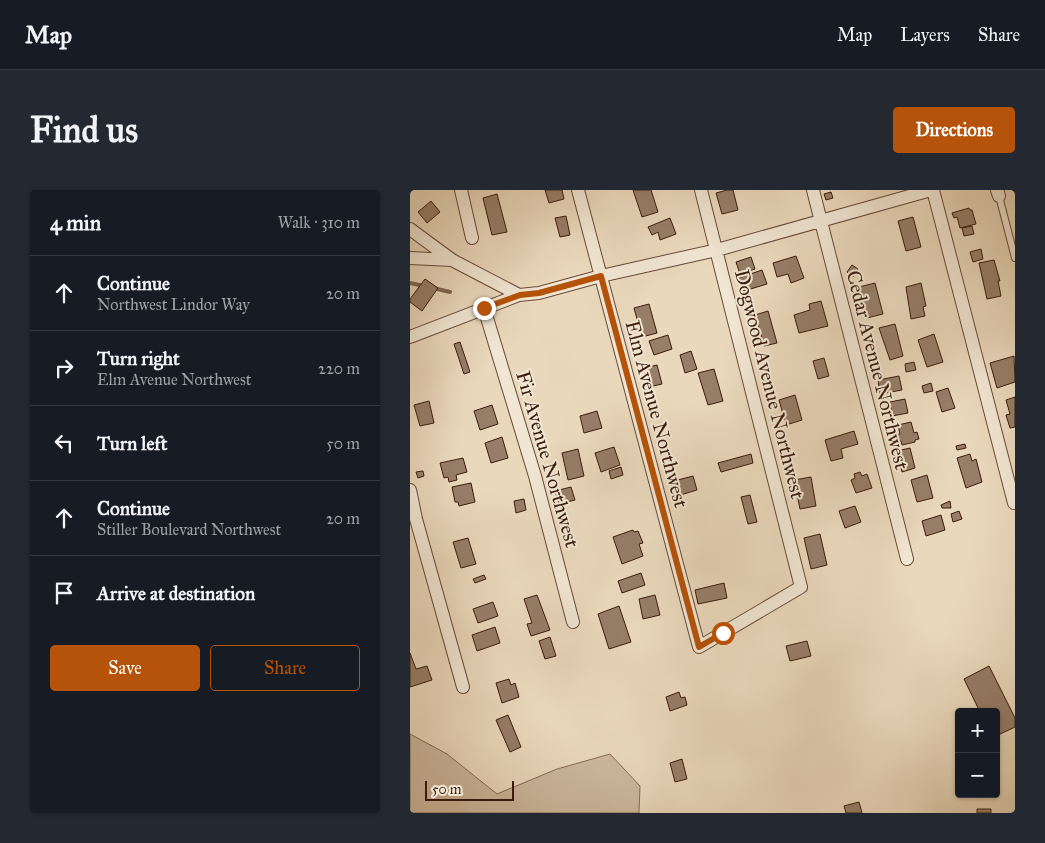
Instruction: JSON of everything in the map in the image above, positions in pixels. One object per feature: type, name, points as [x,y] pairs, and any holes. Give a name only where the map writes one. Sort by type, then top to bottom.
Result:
[{"type":"street","points":[[461,190],[472,238]]},
{"type":"street","name":"Elm Avenue Northwest","points":[[578,190],[699,647]]},
{"type":"street","name":"Dogwood Avenue Northwest","points":[[699,647],[801,587],[701,190]]},
{"type":"street","name":"Cedar Avenue Northwest","points":[[813,190],[907,558]]},
{"type":"street","points":[[410,337],[520,295],[539,293],[601,276],[717,250],[932,190],[1014,503]]},
{"type":"street","points":[[410,229],[452,260],[520,295]]},
{"type":"street","points":[[410,258],[452,260]]},
{"type":"street","name":"Fir Avenue Northwest","points":[[484,308],[534,476],[573,622]]},
{"type":"street","points":[[410,490],[463,687]]},
{"type":"lane","points":[[998,193],[1015,258]]},
{"type":"shaded area","points":[[410,734],[447,754],[497,794],[557,769],[610,754],[640,786],[639,813],[410,813]]},
{"type":"building","points":[[545,190],[562,190],[564,199],[549,203]]},
{"type":"building","points":[[633,190],[651,190],[658,212],[642,217]]},
{"type":"building","points":[[733,190],[738,210],[722,214],[716,193]]},
{"type":"building","points":[[831,192],[833,198],[826,200],[824,194]]},
{"type":"building","points":[[497,194],[507,232],[492,235],[483,198]]},
{"type":"building","points":[[431,201],[440,212],[427,223],[418,212]]},
{"type":"building","points":[[969,208],[972,210],[976,224],[960,228],[957,217],[954,218],[952,213]]},
{"type":"building","points":[[566,216],[570,235],[560,237],[555,218]]},
{"type":"building","points":[[913,217],[921,247],[906,251],[898,221]]},
{"type":"building","points":[[670,218],[676,234],[660,240],[658,232],[652,235],[648,227]]},
{"type":"building","points":[[972,226],[974,234],[964,236],[962,228]]},
{"type":"building","points":[[981,249],[983,259],[973,262],[970,252]]},
{"type":"building","points":[[796,256],[804,278],[791,283],[788,274],[777,277],[773,263]]},
{"type":"building","points":[[751,257],[755,269],[740,274],[736,262]]},
{"type":"building","points":[[994,260],[1000,281],[998,281],[1001,296],[987,299],[979,263]]},
{"type":"building","points":[[852,265],[858,269],[853,277],[847,272]]},
{"type":"building","points":[[762,270],[767,284],[744,291],[739,278]]},
{"type":"building","points":[[425,279],[438,288],[422,311],[410,302],[410,299]]},
{"type":"building","points":[[875,283],[883,314],[867,318],[859,287]]},
{"type":"building","points":[[921,283],[926,306],[923,307],[925,316],[911,319],[906,287]]},
{"type":"building","points":[[821,301],[828,326],[799,333],[794,315],[810,310],[809,304]]},
{"type":"building","points":[[649,304],[657,333],[642,337],[634,308]]},
{"type":"building","points":[[768,311],[777,343],[764,346],[755,315]]},
{"type":"building","points":[[895,324],[903,356],[890,360],[879,328]]},
{"type":"building","points":[[934,334],[943,362],[927,367],[918,340]]},
{"type":"building","points":[[668,335],[672,349],[654,355],[649,341]]},
{"type":"building","points":[[460,342],[470,372],[464,374],[454,344]]},
{"type":"building","points":[[691,351],[697,369],[685,373],[680,355]]},
{"type":"building","points":[[1014,356],[1015,382],[997,388],[990,363]]},
{"type":"building","points":[[824,358],[829,376],[818,379],[813,361]]},
{"type":"building","points":[[914,362],[916,370],[906,372],[905,364]]},
{"type":"building","points":[[657,365],[662,384],[649,387],[644,368]]},
{"type":"building","points":[[714,369],[723,401],[708,405],[698,373]]},
{"type":"building","points":[[899,376],[902,390],[880,394],[878,380]]},
{"type":"building","points":[[931,383],[933,391],[924,393],[922,386]]},
{"type":"building","points":[[948,388],[955,408],[942,412],[936,392]]},
{"type":"building","points":[[795,395],[802,420],[786,425],[779,400]]},
{"type":"building","points":[[1015,397],[1015,427],[1010,428],[1006,415],[1010,414],[1006,400]]},
{"type":"building","points":[[905,399],[908,413],[892,416],[890,402]]},
{"type":"building","points":[[429,401],[434,423],[420,426],[414,405]]},
{"type":"building","points":[[492,405],[498,424],[480,430],[474,411]]},
{"type":"building","points":[[597,411],[602,428],[584,433],[580,416]]},
{"type":"building","points":[[911,422],[914,433],[917,432],[919,439],[902,445],[901,441],[896,442],[894,435],[900,434],[898,425]]},
{"type":"building","points":[[854,431],[858,444],[841,449],[843,458],[831,461],[825,440]]},
{"type":"building","points":[[502,437],[508,458],[491,463],[485,443]]},
{"type":"building","points":[[965,444],[966,448],[957,450],[956,446]]},
{"type":"building","points":[[614,447],[620,465],[601,472],[595,453]]},
{"type":"building","points":[[910,448],[915,468],[902,472],[897,451]]},
{"type":"building","points":[[578,449],[584,476],[568,480],[562,453]]},
{"type":"building","points":[[751,454],[753,463],[721,472],[718,463]]},
{"type":"building","points":[[970,454],[972,461],[976,459],[982,482],[966,488],[957,458]]},
{"type":"building","points":[[463,458],[467,472],[456,475],[457,480],[449,482],[448,477],[444,478],[440,463]]},
{"type":"building","points":[[621,467],[623,475],[611,479],[609,471]]},
{"type":"building","points":[[423,471],[424,476],[418,478],[416,472]]},
{"type":"building","points":[[860,472],[862,476],[867,474],[872,488],[856,493],[851,480],[855,478],[854,474]]},
{"type":"building","points":[[927,475],[933,498],[917,502],[911,480]]},
{"type":"building","points":[[693,476],[697,490],[674,497],[670,482]]},
{"type":"building","points":[[811,477],[816,506],[800,509],[794,480]]},
{"type":"building","points":[[471,483],[475,502],[459,506],[458,502],[455,502],[452,487]]},
{"type":"building","points":[[571,487],[575,500],[559,504],[555,491]]},
{"type":"building","points":[[750,495],[757,522],[748,524],[741,497]]},
{"type":"building","points":[[524,499],[526,510],[516,513],[514,501]]},
{"type":"building","points":[[950,501],[951,508],[942,508],[941,505]]},
{"type":"building","points":[[855,506],[861,522],[845,528],[839,511]]},
{"type":"building","points":[[959,511],[962,519],[953,522],[951,514]]},
{"type":"building","points":[[941,515],[945,530],[926,536],[922,521]]},
{"type":"building","points":[[633,530],[634,532],[638,531],[643,543],[639,544],[643,556],[622,564],[613,537]]},
{"type":"building","points":[[820,534],[827,565],[811,569],[804,538]]},
{"type":"building","points":[[468,538],[476,564],[461,568],[453,542]]},
{"type":"building","points":[[641,573],[645,585],[622,593],[618,581]]},
{"type":"building","points":[[484,575],[486,579],[475,583],[473,579]]},
{"type":"building","points":[[724,583],[727,598],[698,604],[695,590]]},
{"type":"building","points":[[537,595],[550,630],[531,636],[527,624],[532,623],[524,599]]},
{"type":"building","points":[[655,595],[660,615],[643,619],[639,599]]},
{"type":"building","points":[[493,602],[498,616],[478,623],[473,609]]},
{"type":"building","points":[[619,606],[631,642],[609,649],[598,614]]},
{"type":"building","points":[[495,627],[500,643],[477,651],[472,635]]},
{"type":"building","points":[[550,637],[556,656],[545,659],[539,641]]},
{"type":"building","points":[[807,641],[811,656],[790,661],[786,646]]},
{"type":"building","points":[[410,653],[416,669],[427,666],[432,680],[410,687]]},
{"type":"building","points":[[989,666],[1015,718],[1015,727],[1000,734],[1000,708],[978,708],[964,679]]},
{"type":"building","points":[[509,679],[511,685],[515,683],[519,697],[502,703],[496,683]]},
{"type":"building","points":[[679,692],[681,698],[685,697],[687,705],[670,711],[666,697]]},
{"type":"building","points":[[508,715],[521,747],[510,752],[496,720]]},
{"type":"building","points":[[682,759],[687,779],[675,782],[670,763]]},
{"type":"building","points":[[859,802],[862,813],[846,813],[844,806]]},
{"type":"building","points":[[977,809],[991,809],[991,813],[977,813]]},
{"type":"waterway","points":[[410,283],[424,286]]},
{"type":"waterway","points":[[433,288],[450,292]]},
{"type":"route","points":[[484,308],[520,295],[539,293],[601,276],[699,647],[723,633]]}]
